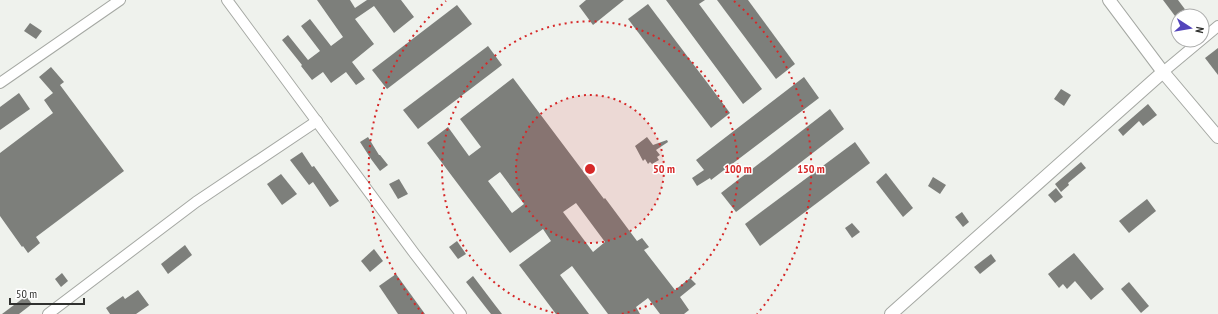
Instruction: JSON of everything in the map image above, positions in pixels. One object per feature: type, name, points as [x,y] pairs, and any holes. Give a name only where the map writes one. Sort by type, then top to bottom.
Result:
[{"type":"street","points":[[0,83],[120,0]]},
{"type":"street","points":[[227,0],[414,253],[461,314]]},
{"type":"street","points":[[1109,0],[1163,72],[1218,137]]},
{"type":"street","points":[[891,314],[1163,72],[1218,26]]},
{"type":"street","points":[[48,314],[196,202],[317,121]]},
{"type":"building","points":[[317,0],[350,0],[355,8],[367,0],[401,0],[414,17],[394,33],[374,6],[355,19],[374,44],[352,62],[365,79],[356,85],[346,72],[331,83],[323,72],[312,80],[282,40],[288,35],[308,60],[320,51],[301,26],[310,19],[331,46],[343,37]]},
{"type":"building","points":[[586,0],[624,0],[593,25],[579,6]]},
{"type":"building","points":[[666,0],[705,0],[699,4],[762,89],[743,104]]},
{"type":"building","points":[[717,0],[748,0],[795,64],[776,79]]},
{"type":"building","points":[[1163,0],[1178,0],[1184,8],[1170,8],[1170,9]]},
{"type":"building","points":[[648,4],[730,113],[711,128],[628,19]]},
{"type":"building","points":[[457,5],[472,24],[387,89],[372,70]]},
{"type":"building","points":[[30,23],[42,31],[36,39],[24,31]]},
{"type":"building","points":[[488,46],[502,65],[418,129],[403,110]]},
{"type":"building","points":[[1218,48],[1218,75],[1205,58]]},
{"type":"building","points":[[51,67],[64,82],[60,85],[124,171],[36,237],[40,243],[28,253],[0,216],[0,153],[53,113],[44,100],[53,93],[39,77]]},
{"type":"building","points":[[804,77],[819,98],[711,180],[710,178],[697,186],[692,178],[704,170],[696,160]]},
{"type":"building","points":[[513,78],[637,241],[642,238],[649,247],[644,250],[675,290],[690,278],[696,284],[680,297],[689,310],[684,314],[660,314],[648,298],[636,307],[640,314],[608,314],[572,266],[560,275],[589,314],[556,314],[519,265],[551,241],[543,229],[510,253],[427,143],[448,127],[469,156],[481,147],[460,119]],"holes":[[[500,172],[524,204],[512,213],[488,181]],[[576,203],[605,242],[593,252],[563,212]]]},
{"type":"building","points":[[1061,89],[1071,95],[1064,106],[1054,99]]},
{"type":"building","points":[[19,93],[30,109],[0,130],[0,107]]},
{"type":"building","points":[[1148,104],[1157,115],[1143,126],[1139,121],[1123,136],[1118,130]]},
{"type":"building","points":[[830,109],[844,129],[736,212],[721,193]]},
{"type":"building","points":[[368,137],[379,155],[388,165],[380,171],[360,142]]},
{"type":"building","points":[[647,137],[653,145],[667,140],[668,142],[656,150],[660,155],[657,157],[659,160],[652,164],[650,162],[648,164],[645,159],[643,161],[635,146]]},
{"type":"building","points":[[855,142],[870,163],[760,246],[745,224]]},
{"type":"building","points":[[302,152],[339,201],[330,207],[313,182],[309,185],[290,160]]},
{"type":"building","points":[[1081,162],[1086,168],[1068,183],[1069,185],[1061,192],[1055,184]]},
{"type":"building","points":[[886,173],[913,208],[903,217],[876,182]]},
{"type":"building","points":[[281,174],[297,194],[282,205],[267,184]]},
{"type":"building","points":[[933,177],[946,185],[940,194],[928,186]]},
{"type":"building","points":[[399,179],[408,194],[398,199],[389,184]]},
{"type":"building","points":[[1056,188],[1063,197],[1055,203],[1048,195]]},
{"type":"building","points":[[1147,199],[1156,211],[1129,233],[1119,221]]},
{"type":"building","points":[[962,212],[969,222],[963,227],[955,217]]},
{"type":"building","points":[[852,223],[860,232],[852,238],[845,228]]},
{"type":"building","points":[[457,241],[466,254],[458,259],[449,247]]},
{"type":"building","points":[[185,245],[192,255],[168,274],[161,264]]},
{"type":"building","points":[[374,249],[383,261],[370,272],[361,261]]},
{"type":"building","points":[[1074,253],[1104,289],[1091,300],[1075,281],[1067,289],[1063,284],[1059,288],[1048,274]]},
{"type":"building","points":[[991,254],[996,261],[980,274],[974,267]]},
{"type":"building","points":[[62,273],[68,281],[61,287],[55,279]]},
{"type":"building","points":[[396,274],[425,314],[398,314],[379,286]]},
{"type":"building","points":[[473,276],[502,314],[491,314],[466,282]]},
{"type":"building","points":[[1129,282],[1149,306],[1141,313],[1121,289]]},
{"type":"building","points":[[138,290],[149,305],[136,314],[110,314],[106,308],[123,296],[125,299]]},
{"type":"building","points":[[26,296],[32,304],[19,314],[2,314]]}]
